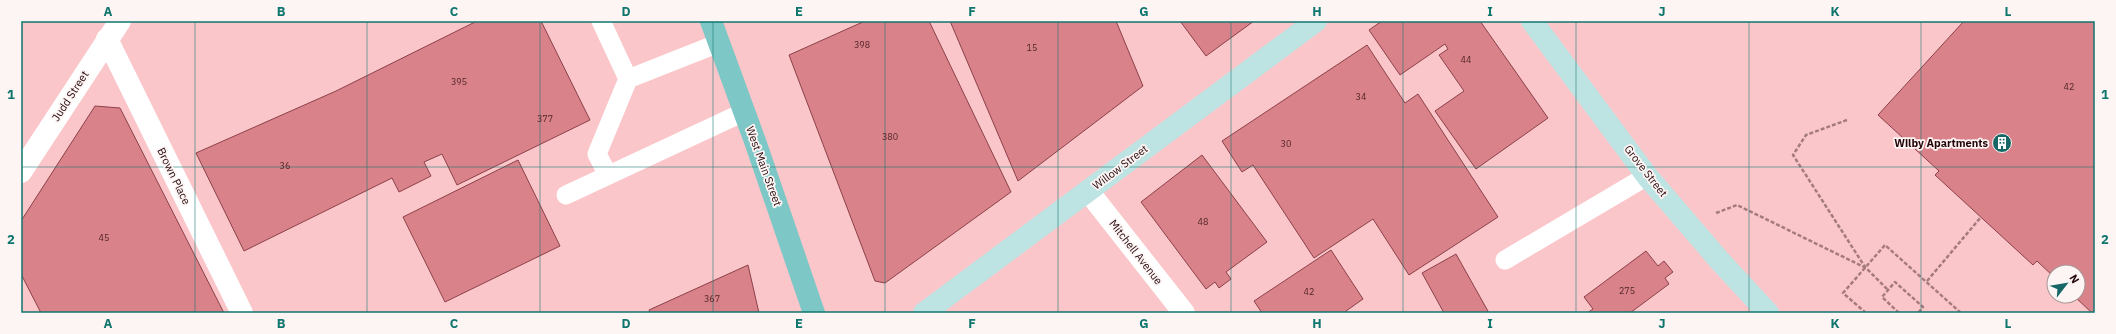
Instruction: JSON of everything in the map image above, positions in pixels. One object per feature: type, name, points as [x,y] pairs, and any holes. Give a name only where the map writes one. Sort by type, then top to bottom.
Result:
[{"type":"main road","name":"West Main Street","points":[[711,21],[814,313]]},
{"type":"main road","name":"Willow Street","points":[[924,313],[1316,21]]},
{"type":"main road","name":"Grove Street","points":[[1532,21],[1647,176],[1768,313]]},
{"type":"street","name":"Judd Street","points":[[21,172],[120,21]]},
{"type":"street","name":"Brown Place","points":[[107,39],[242,313]]},
{"type":"street","name":"Mitchell Avenue","points":[[1088,191],[1184,313]]},
{"type":"lane","points":[[601,21],[628,79]]},
{"type":"lane","points":[[608,175],[597,154],[628,79],[719,43]]},
{"type":"lane","points":[[566,195],[744,112]]},
{"type":"lane","points":[[1505,260],[1647,176]]},
{"type":"path","points":[[1846,120],[1806,135],[1793,155],[1866,268],[1888,290]]},
{"type":"path","points":[[1688,224],[1737,205],[1866,268]]},
{"type":"path","points":[[1927,281],[1981,217]]},
{"type":"path","points":[[1866,313],[1843,293],[1885,245],[1961,313]]},
{"type":"path","points":[[1899,313],[1882,297],[1895,282],[1923,307],[1918,313]]},
{"type":"building","points":[[477,21],[541,21],[590,120],[457,185],[442,154],[424,162],[431,176],[399,192],[392,178],[244,251],[196,153],[336,91]]},
{"type":"building","points":[[865,21],[929,21],[1011,192],[885,283],[875,281],[789,55]]},
{"type":"building","points":[[950,21],[1116,21],[1143,86],[1018,181]]},
{"type":"building","points":[[1180,21],[1254,21],[1206,56]]},
{"type":"building","points":[[1382,21],[1480,21],[1548,118],[1476,169],[1435,111],[1464,91],[1439,55],[1448,49],[1445,44],[1400,75],[1369,30]]},
{"type":"building","name":"Wilby Apartments","points":[[1964,21],[2095,21],[2095,313],[2092,313],[2082,304],[2086,304],[2086,264],[2046,264],[2046,269],[2037,261],[2033,265],[1935,175],[1939,171],[1878,115]]},
{"type":"building","points":[[1367,45],[1405,103],[1418,94],[1498,217],[1409,275],[1373,219],[1314,258],[1253,165],[1242,172],[1222,141]]},
{"type":"building","points":[[95,106],[120,108],[224,313],[41,313],[21,274],[21,221]]},
{"type":"building","points":[[1202,155],[1267,242],[1226,272],[1231,279],[1219,288],[1215,282],[1206,289],[1141,202]]},
{"type":"building","points":[[518,160],[560,246],[445,302],[403,217]]},
{"type":"building","points":[[1331,250],[1363,299],[1346,311],[1347,313],[1262,313],[1254,301]]},
{"type":"building","points":[[1646,251],[1658,266],[1664,261],[1673,272],[1665,278],[1669,284],[1630,313],[1587,313],[1593,309],[1584,297]]},
{"type":"building","points":[[1456,254],[1489,313],[1444,313],[1422,273]]},
{"type":"building","points":[[748,265],[759,313],[650,313],[649,310]]},
{"type":"place","name":"Wilby Apartments","points":[[2002,143]]}]
